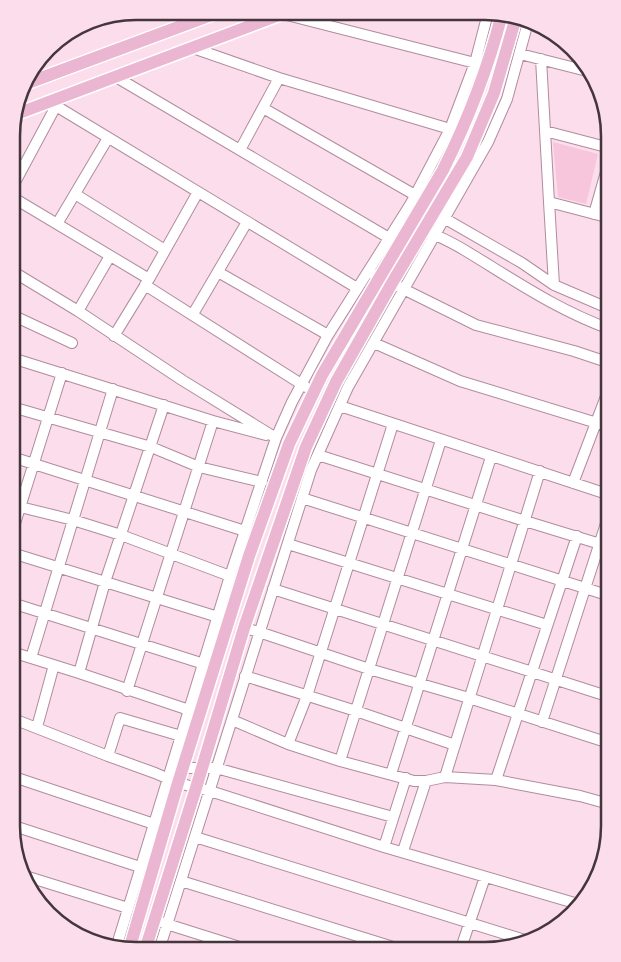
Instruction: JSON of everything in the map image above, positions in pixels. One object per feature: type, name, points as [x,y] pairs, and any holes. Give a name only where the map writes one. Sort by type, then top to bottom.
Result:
[{"type":"main road","points":[[35,80],[197,20]]},
{"type":"main road","points":[[22,113],[52,104],[116,76],[267,20]]},
{"type":"main road","points":[[132,942],[175,775],[244,555],[289,444],[373,274],[406,221],[416,200],[443,170],[466,122],[500,21]]},
{"type":"main road","points":[[147,942],[244,628],[294,477],[336,382],[424,230],[441,215],[486,115],[502,71],[514,24]]},
{"type":"main road","points":[[120,935],[128,941]]},
{"type":"street","points":[[312,20],[475,63]]},
{"type":"street","points":[[416,200],[450,129],[475,63],[486,20]]},
{"type":"street","points":[[161,942],[302,498],[318,455],[348,387],[436,235],[441,215],[492,135],[507,99],[526,28]]},
{"type":"street","points":[[193,48],[279,78],[450,129]]},
{"type":"street","points":[[520,54],[580,69]]},
{"type":"street","points":[[541,60],[554,285]]},
{"type":"street","points":[[116,76],[390,238]]},
{"type":"street","points":[[240,150],[279,78]]},
{"type":"street","points":[[20,171],[52,104],[357,288]]},
{"type":"street","points":[[263,108],[522,262],[554,285],[601,305]]},
{"type":"street","points":[[545,131],[601,146]]},
{"type":"street","points":[[57,224],[108,138]]},
{"type":"street","points":[[594,214],[601,190]]},
{"type":"street","points":[[114,336],[198,192]]},
{"type":"street","points":[[75,194],[165,250]]},
{"type":"street","points":[[549,202],[601,216]]},
{"type":"street","points":[[20,203],[110,256],[193,314],[314,391]]},
{"type":"street","points":[[118,940],[154,824],[175,775],[181,736],[230,576],[244,555],[245,531],[276,438],[328,335],[357,288],[373,274],[390,238],[406,221],[464,250],[562,310],[601,326]]},
{"type":"street","points":[[193,314],[247,222]]},
{"type":"street","points":[[78,311],[110,256]]},
{"type":"street","points":[[218,272],[328,335]]},
{"type":"street","points":[[373,274],[476,325],[601,360]]},
{"type":"street","points":[[20,276],[276,438]]},
{"type":"street","points":[[20,319],[72,342]]},
{"type":"street","points":[[374,343],[460,381],[601,424]]},
{"type":"street","points":[[20,360],[213,421],[276,438]]},
{"type":"street","points":[[20,496],[33,463],[62,373]]},
{"type":"street","points":[[31,658],[98,433],[113,389]]},
{"type":"street","points":[[79,673],[105,582],[164,405]]},
{"type":"street","points":[[340,406],[491,457],[601,491]]},
{"type":"street","points":[[573,483],[601,409]]},
{"type":"street","points":[[20,410],[151,447],[198,467],[262,482]]},
{"type":"street","points":[[127,691],[213,421]]},
{"type":"street","points":[[288,744],[307,696],[393,424]]},
{"type":"street","points":[[340,761],[441,440]]},
{"type":"street","points":[[318,455],[601,544]]},
{"type":"street","points":[[391,774],[491,457]]},
{"type":"street","points":[[20,459],[245,531]]},
{"type":"street","points":[[444,777],[540,471]]},
{"type":"street","points":[[302,498],[601,593]]},
{"type":"street","points":[[20,507],[73,520],[121,535],[230,576]]},
{"type":"street","points":[[496,780],[577,536]]},
{"type":"street","points":[[288,544],[547,625]]},
{"type":"street","points":[[542,722],[584,588],[601,553]]},
{"type":"street","points":[[20,555],[218,617]]},
{"type":"street","points":[[273,589],[601,693]]},
{"type":"street","points":[[20,606],[204,664]]},
{"type":"street","points":[[244,628],[369,669],[469,698],[601,740]]},
{"type":"street","points":[[20,655],[189,710]]},
{"type":"street","points":[[37,727],[54,665]]},
{"type":"street","points":[[245,676],[455,745]]},
{"type":"street","points":[[108,756],[120,718],[181,736]]},
{"type":"street","points":[[232,720],[288,744],[340,761],[414,781],[426,781],[444,777],[496,780],[601,801]]},
{"type":"street","points":[[20,721],[155,773],[175,775],[202,768],[216,768],[393,817]]},
{"type":"street","points":[[175,775],[196,788],[384,847],[403,851],[572,902]]},
{"type":"street","points":[[384,847],[406,778]]},
{"type":"street","points":[[20,779],[154,824]]},
{"type":"street","points":[[403,851],[426,781]]},
{"type":"street","points":[[20,828],[140,868]]},
{"type":"street","points":[[195,837],[516,938]]},
{"type":"street","points":[[463,942],[485,876]]},
{"type":"street","points":[[33,879],[128,908]]},
{"type":"street","points":[[181,881],[380,942]]},
{"type":"street","points":[[154,920],[223,942]]},
{"type":"shaded area","points":[[553,142],[598,154],[586,204],[558,197]]}]
